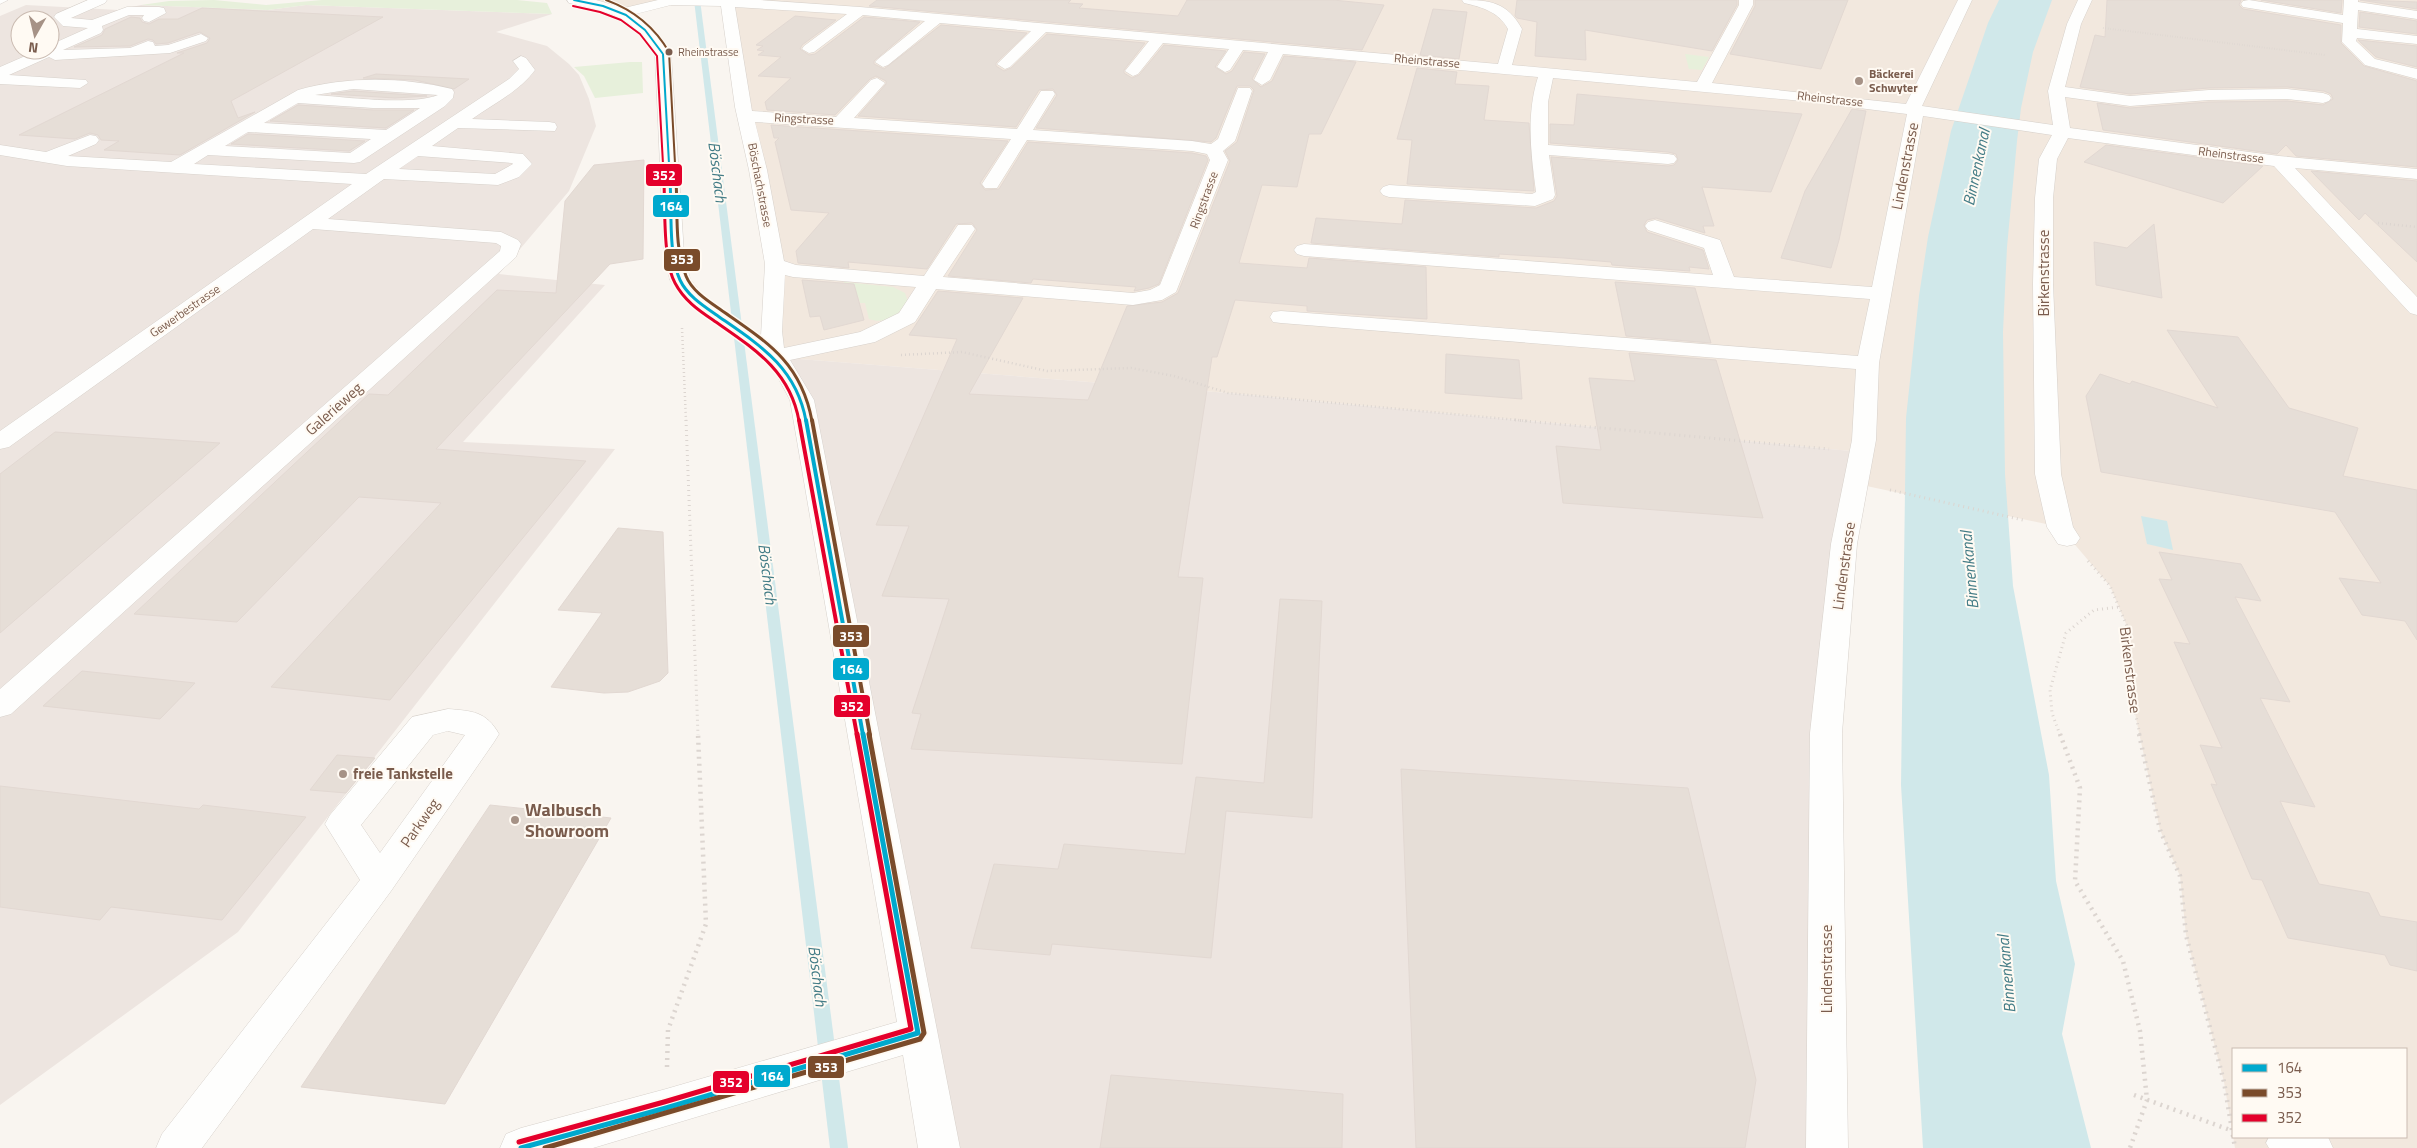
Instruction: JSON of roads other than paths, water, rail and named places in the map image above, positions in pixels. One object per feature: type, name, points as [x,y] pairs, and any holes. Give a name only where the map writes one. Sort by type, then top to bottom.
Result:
[{"type":"street","points":[[100,0],[61,17],[68,23],[94,24],[127,12],[159,11],[159,13],[149,18]]},
{"type":"street","points":[[574,0],[622,13]]},
{"type":"street","points":[[1469,0],[1494,8],[1510,19],[1516,30],[1504,68]]},
{"type":"street","points":[[1703,86],[1746,5],[1746,0]]},
{"type":"street","name":"Lindenstrasse","points":[[1827,1148],[1826,733],[1844,544],[1862,452],[1868,363],[1923,111],[1914,104],[1965,0]]},
{"type":"street","points":[[2052,131],[2056,91],[2074,24],[2084,0]]},
{"type":"street","name":"Rheinstrasse","points":[[622,13],[663,1],[723,1],[860,11],[1504,68],[1803,96],[2280,161],[2417,174]]},
{"type":"street","name":"Böschachstrasse","points":[[723,1],[758,170],[775,264],[772,331],[773,356]]},
{"type":"street","points":[[1494,8],[1511,2]]},
{"type":"street","points":[[2417,15],[2351,2],[2349,42],[2370,62],[2417,74]]},
{"type":"street","points":[[2248,4],[2417,40]]},
{"type":"street","points":[[809,49],[860,11]]},
{"type":"street","name":"Böschachstrasse","points":[[622,13],[643,24],[651,33],[663,54],[674,254],[680,280],[698,302],[773,356],[802,400],[939,1148]]},
{"type":"street","points":[[883,62],[936,19]]},
{"type":"street","points":[[60,46],[96,30],[94,24]]},
{"type":"street","points":[[1005,64],[1042,28]]},
{"type":"street","points":[[60,55],[170,49],[200,38]]},
{"type":"street","points":[[1133,71],[1159,38]]},
{"type":"street","points":[[132,52],[148,45]]},
{"type":"street","points":[[1225,67],[1239,45]]},
{"type":"street","points":[[1262,80],[1278,48]]},
{"type":"street","points":[[132,52],[152,59],[168,61]]},
{"type":"street","points":[[0,73],[29,60]]},
{"type":"street","name":"Gewerbestrasse","points":[[0,442],[375,177],[515,82],[527,70],[522,61]]},
{"type":"street","points":[[1389,191],[1543,199],[1546,196],[1539,149],[1539,110],[1546,72]]},
{"type":"street","points":[[0,79],[80,83]]},
{"type":"street","points":[[842,121],[877,83]]},
{"type":"street","points":[[174,168],[294,98],[312,90],[336,84],[446,92],[445,98],[354,158],[205,150]]},
{"type":"street","points":[[1214,150],[1226,141],[1244,91]]},
{"type":"street","points":[[2056,91],[2130,101],[2209,95],[2287,94],[2323,98]]},
{"type":"street","points":[[991,184],[1047,94]]},
{"type":"street","points":[[437,103],[480,105]]},
{"type":"street","points":[[265,115],[407,123]]},
{"type":"street","name":"Ringstrasse","points":[[746,116],[1023,133],[1192,146],[1214,150],[1219,160],[1191,236],[1169,288],[1155,296],[1134,299],[930,284],[793,271],[775,264]]},
{"type":"street","points":[[454,123],[549,127]]},
{"type":"street","points":[[245,127],[389,135]]},
{"type":"street","name":"Birkenstrasse","points":[[2052,131],[2044,198],[2043,284],[2048,474],[2060,527],[2067,538]]},
{"type":"street","points":[[225,138],[372,146]]},
{"type":"street","points":[[48,158],[90,140]]},
{"type":"street","points":[[1539,149],[1668,159]]},
{"type":"street","points":[[0,150],[67,161],[375,177],[498,180],[513,173],[523,164],[518,158],[414,150]]},
{"type":"street","name":"Rheinstrasse","points":[[2280,161],[2331,219],[2417,309]]},
{"type":"street","name":"Galerieweg","points":[[0,706],[509,253],[511,244],[501,238],[310,223]]},
{"type":"street","points":[[1655,226],[1713,244],[1726,282]]},
{"type":"street","points":[[773,356],[867,338],[907,317],[965,229]]},
{"type":"street","points":[[1304,250],[1882,294]]},
{"type":"street","points":[[1281,317],[1868,363]]},
{"type":"street","name":"Parkweg","points":[[177,1148],[380,881],[483,734],[472,723],[448,720],[423,725],[342,824],[380,881]]},
{"type":"street","points":[[521,1148],[666,1108],[918,1034]]},
{"type":"water","name":"Binnenkanal","points":[[1999,0],[2052,0],[2033,52],[2021,108],[2017,141],[2007,247],[2003,332],[2005,474],[2013,586],[2049,775],[2056,881],[2075,964],[2062,1034],[2091,1148],[1923,1148],[1901,785],[1906,418],[1919,296],[1928,237],[1951,131],[1988,23]]},
{"type":"water","points":[[2141,516],[2167,521],[2173,550],[2147,544]]},
{"type":"waterway","name":"Böschach","points":[[697,0],[839,1148]]},
{"type":"place","name":"Rheinstrasse","points":[[669,52]]},
{"type":"place","name":"Bäckerei Schwyter","points":[[1859,81]]},
{"type":"place","name":"freie Tankstelle","points":[[343,774]]},
{"type":"place","name":"Walbusch Showroom","points":[[515,820]]}]
